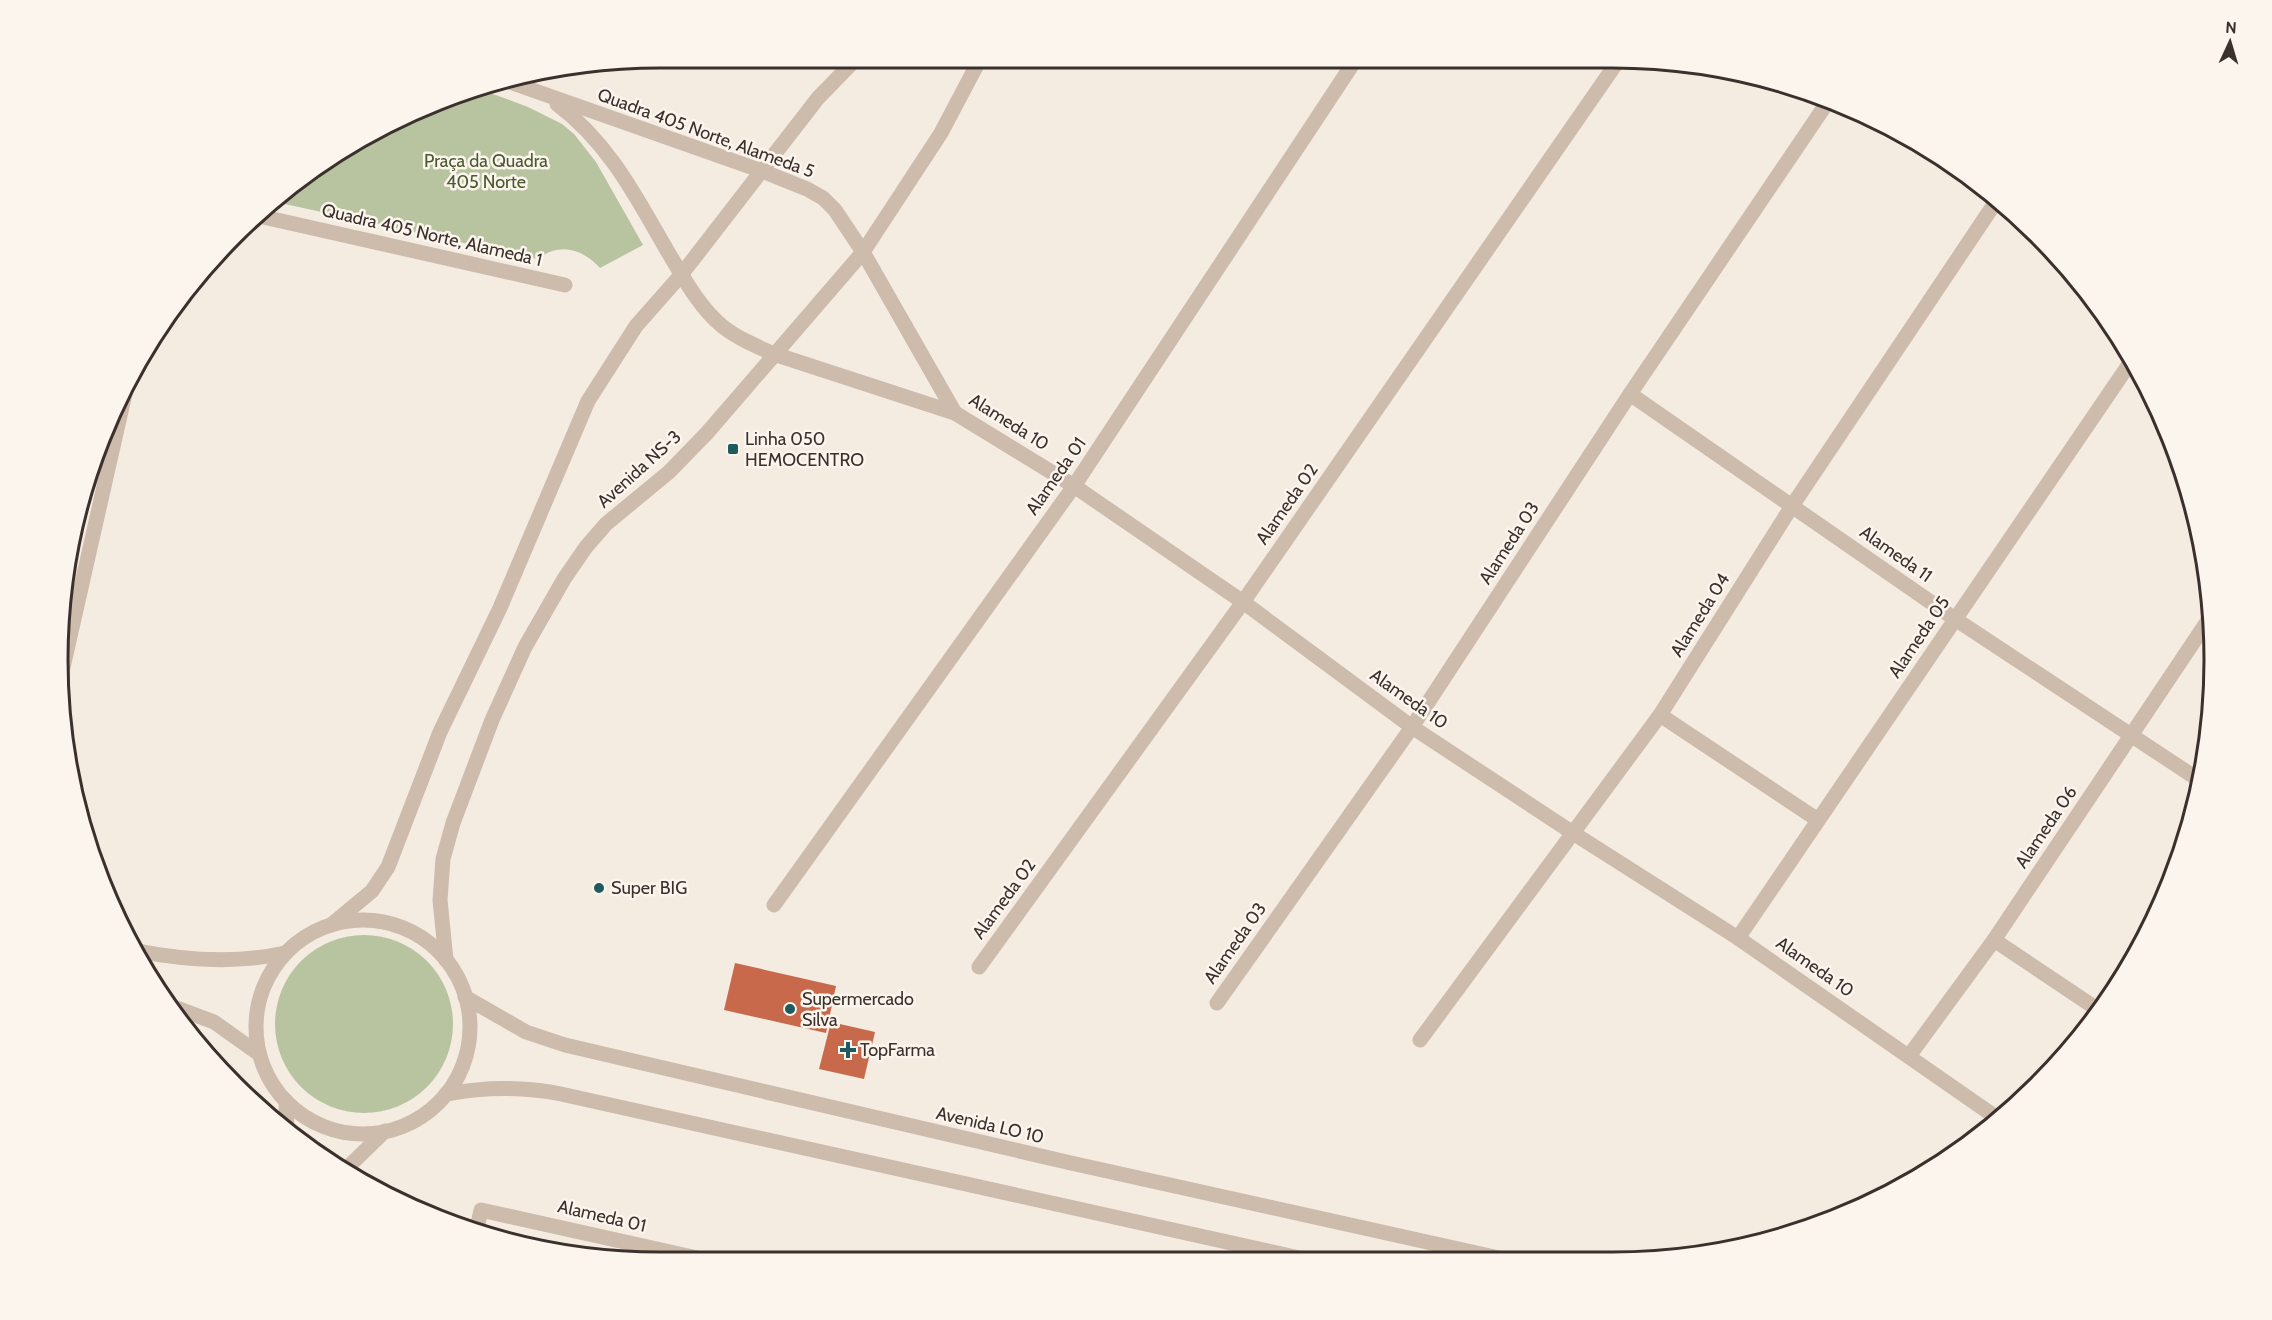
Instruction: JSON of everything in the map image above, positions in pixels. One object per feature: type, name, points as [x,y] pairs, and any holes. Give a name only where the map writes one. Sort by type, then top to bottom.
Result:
[{"type":"street","name":"Avenida NS-3","points":[[331,925],[364,921],[395,926],[423,939],[446,960],[465,997],[469,1017],[467,1048],[457,1077],[446,1094],[423,1115],[405,1125],[385,1131],[354,1133],[333,1129],[303,1115],[286,1101],[267,1075],[259,1054],[256,1033],[259,1000],[266,980],[285,953],[302,939],[331,925],[372,891],[387,867],[440,732],[500,608],[588,401],[636,326],[681,275],[818,98],[847,68]]},
{"type":"street","name":"Avenida NS-3","points":[[446,960],[440,900],[443,859],[453,823],[492,720],[525,647],[564,579],[586,547],[613,518],[689,453],[863,252],[941,133],[975,68]]},
{"type":"street","name":"Alameda 01","points":[[774,905],[1074,486],[1350,68]]},
{"type":"street","name":"Alameda 02","points":[[979,967],[1243,602],[1613,68]]},
{"type":"street","name":"Quadra 405 Norte, Alameda 5","points":[[518,85],[807,189],[823,198],[835,210],[863,252]]},
{"type":"street","name":"Quadra 405 Norte, Alameda 5","points":[[545,95],[590,131],[607,152],[619,168],[681,275],[705,308],[721,325],[774,354],[955,413]]},
{"type":"street","name":"Alameda 03","points":[[1217,1003],[1412,727],[1629,394],[1824,107]]},
{"type":"street","name":"Alameda 04","points":[[1420,1040],[1660,716],[1792,506],[1993,206]]},
{"type":"street","name":"Quadra 405 Norte, Alameda 1","points":[[266,218],[565,285]]},
{"type":"street","name":"Alameda 10","points":[[863,252],[955,413],[1074,486],[1243,602],[1412,727],[1738,938],[1992,1114]]},
{"type":"street","name":"Alameda 05","points":[[1738,938],[2127,368]]},
{"type":"street","name":"Alameda 11","points":[[1629,394],[1955,619],[2193,776]]},
{"type":"street","points":[[68,643],[119,420]]},
{"type":"street","name":"Alameda 06","points":[[1909,1056],[1994,940],[2203,628]]},
{"type":"street","points":[[1660,716],[1818,820]]},
{"type":"street","points":[[1994,940],[2093,1006]]},
{"type":"street","points":[[145,952],[187,958],[237,959],[265,958],[285,953]]},
{"type":"street","name":"Avenida LO 10","points":[[465,997],[526,1032],[575,1048],[1071,1163],[1472,1252]]},
{"type":"street","points":[[182,1010],[214,1022],[259,1054]]},
{"type":"street","points":[[446,1094],[500,1088],[525,1088],[561,1094],[1272,1252]]},
{"type":"street","points":[[286,1101],[287,1120]]},
{"type":"street","points":[[350,1165],[385,1131]]},
{"type":"street","name":"Alameda 01","points":[[478,1223],[481,1210],[670,1252]]},
{"type":"green space","name":"Praça da Quadra 405 Norte","points":[[490,93],[528,107],[562,124],[574,134],[596,162],[643,245],[600,268],[586,256],[570,250],[554,251],[538,259],[283,204],[331,167],[364,147],[433,113]]},
{"type":"green space","points":[[364,935],[381,936],[398,941],[427,961],[447,990],[452,1007],[452,1041],[447,1058],[427,1087],[398,1107],[381,1112],[364,1113],[347,1112],[330,1107],[301,1087],[281,1058],[276,1041],[275,1024],[276,1007],[281,990],[301,961],[330,941],[347,936]]},
{"type":"building","points":[[735,963],[836,986],[826,1033],[724,1010]]},
{"type":"building","points":[[831,1022],[875,1032],[864,1079],[819,1069]]},
{"type":"place","name":"Linha 050 HEMOCENTRO","points":[[733,449]]},
{"type":"place","name":"Super BIG","points":[[599,888]]},
{"type":"place","name":"Supermercado Silva","points":[[790,1009]]},
{"type":"place","name":"TopFarma","points":[[848,1050]]}]
